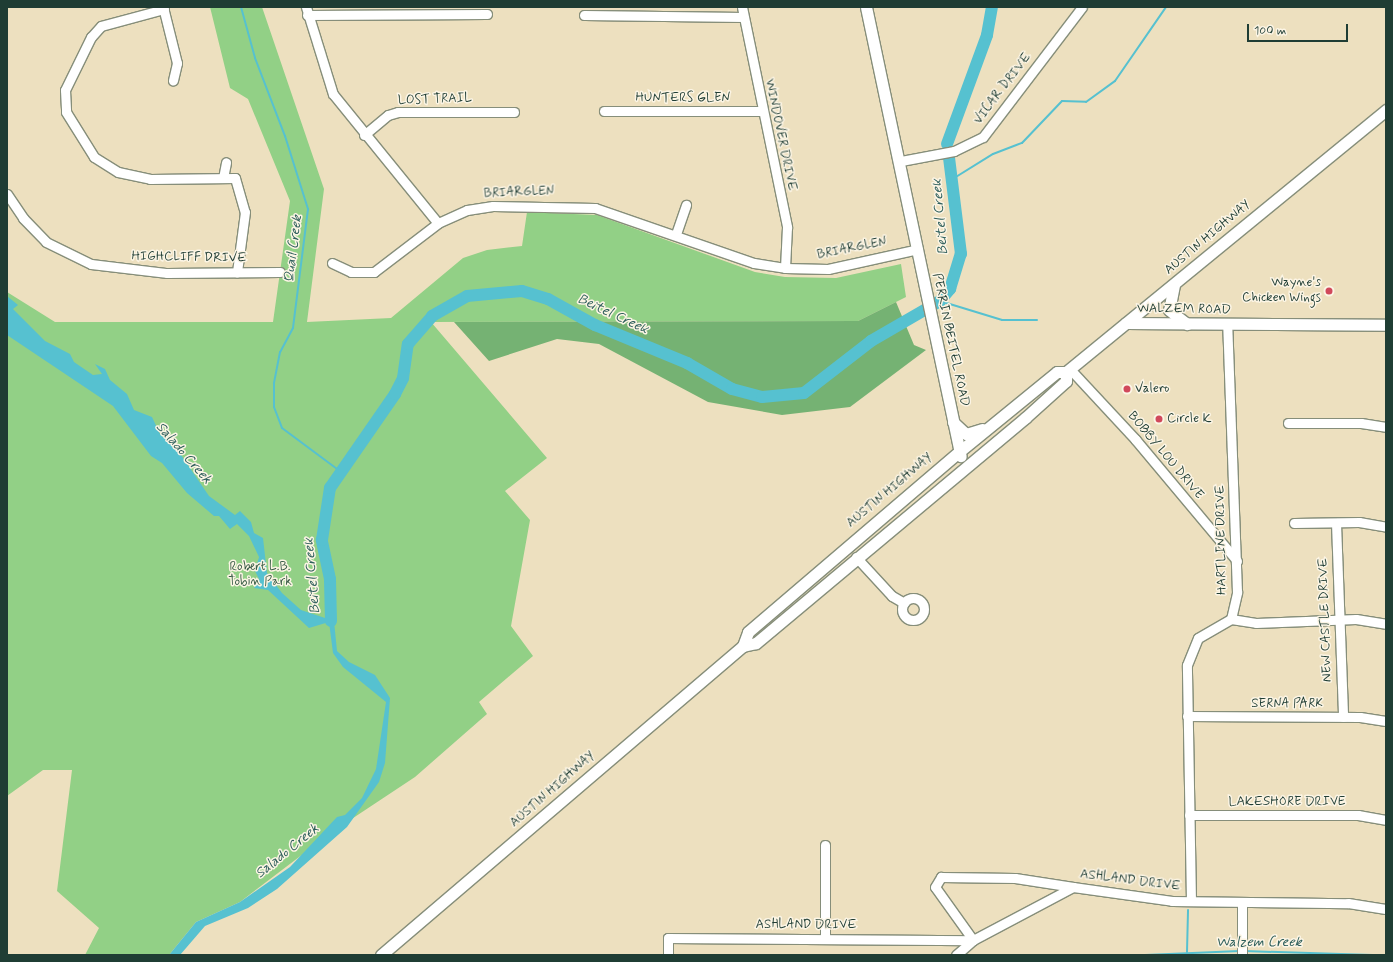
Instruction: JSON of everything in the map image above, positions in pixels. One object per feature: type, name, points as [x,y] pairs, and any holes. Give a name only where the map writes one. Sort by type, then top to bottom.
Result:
[{"type":"main road","name":"PERRIN BEITEL ROAD","points":[[866,7],[901,161],[923,282],[964,468]]},
{"type":"main road","name":"AUSTIN HIGHWAY","points":[[1366,124],[1386,102]]},
{"type":"main road","name":"AUSTIN HIGHWAY","points":[[743,646],[748,632],[992,424],[1057,372],[1068,371],[1174,285],[1366,124],[1386,110]]},
{"type":"main road","points":[[1174,285],[1169,310],[1188,324]]},
{"type":"main road","name":"WALZEM ROAD","points":[[1126,323],[1386,325]]},
{"type":"main road","name":"AUSTIN HIGHWAY","points":[[381,955],[743,646],[756,643],[856,557],[964,468],[1066,381],[1068,371]]},
{"type":"main road","points":[[953,422],[966,434],[992,424]]},
{"type":"street","name":"WINDOVER DRIVE","points":[[742,7],[762,111],[787,227],[785,268]]},
{"type":"street","name":"VICAR DRIVE","points":[[901,161],[954,151],[983,137],[1082,7]]},
{"type":"street","points":[[173,81],[177,63],[164,8],[101,26],[91,37],[65,90],[66,112],[94,156],[118,172],[150,179],[235,178],[244,205],[237,272]]},
{"type":"street","points":[[438,223],[346,113],[325,75],[306,11],[487,14]]},
{"type":"street","points":[[584,15],[743,17]]},
{"type":"street","name":"HUNTERS GLEN","points":[[604,111],[762,111]]},
{"type":"street","name":"LOST TRAIL","points":[[364,135],[388,115],[398,112],[514,112]]},
{"type":"street","points":[[223,178],[226,162]]},
{"type":"street","name":"HIGHCLIFF DRIVE","points":[[7,194],[46,242],[91,264],[132,271],[280,272]]},
{"type":"street","points":[[676,234],[686,204]]},
{"type":"street","name":"BRIARGLEN","points":[[332,263],[351,272],[374,272],[438,223],[480,207],[578,205],[611,212],[754,263],[785,268],[828,269],[918,249]]},
{"type":"street","name":"HARTLINE DRIVE","points":[[1227,324],[1237,561],[1236,604],[1231,619]]},
{"type":"street","name":"BOBBY LOU DRIVE","points":[[1068,371],[1135,439],[1237,561]]},
{"type":"street","points":[[1288,423],[1361,423],[1386,428]]},
{"type":"street","points":[[1294,523],[1336,523],[1386,527]]},
{"type":"street","name":"NEW CASTLE DRIVE","points":[[1336,523],[1343,717]]},
{"type":"street","points":[[856,557],[892,596],[904,603]]},
{"type":"street","points":[[1191,901],[1186,665],[1192,646],[1210,629],[1231,619],[1256,623],[1339,620],[1386,624]]},
{"type":"street","name":"SERNA PARK","points":[[1187,716],[1343,717],[1386,721]]},
{"type":"street","name":"LAKESHORE DRIVE","points":[[1189,815],[1358,815],[1386,820]]},
{"type":"street","points":[[824,938],[825,845]]},
{"type":"street","points":[[956,955],[973,940],[935,888],[941,878],[980,876],[1073,887]]},
{"type":"street","name":"ASHLAND DRIVE","points":[[668,955],[668,938],[973,940],[1073,887],[1191,901],[1242,903],[1348,903],[1386,909]]},
{"type":"street","points":[[1242,903],[1242,955]]},
{"type":"green space","name":"Robert L.B. Tobin Park","points":[[210,7],[262,7],[324,189],[307,322],[391,318],[463,258],[487,250],[522,246],[527,212],[597,215],[755,272],[785,277],[836,278],[901,264],[906,297],[858,321],[431,322],[547,458],[505,491],[530,520],[511,626],[533,656],[479,702],[487,714],[415,777],[332,832],[240,902],[196,922],[169,955],[85,955],[99,928],[57,891],[72,770],[43,770],[7,796],[7,292],[55,322],[273,322],[290,201],[248,99],[230,88]]},
{"type":"green space","points":[[896,302],[914,345],[926,350],[850,407],[782,415],[708,402],[599,344],[557,339],[489,361],[454,322],[858,321]]},
{"type":"water","points":[[7,296],[18,305],[13,309],[45,341],[70,354],[74,362],[93,375],[102,374],[95,364],[105,369],[110,380],[127,394],[134,410],[152,417],[160,434],[177,449],[209,496],[235,515],[240,511],[251,522],[254,533],[263,538],[267,573],[282,593],[301,610],[334,621],[337,651],[349,662],[375,675],[390,698],[385,763],[379,782],[347,827],[277,889],[248,908],[205,926],[180,955],[169,955],[196,922],[240,902],[290,867],[337,817],[345,815],[362,798],[376,769],[386,702],[343,667],[333,653],[329,622],[309,628],[268,590],[254,588],[259,579],[255,571],[259,557],[249,536],[237,524],[230,529],[219,516],[214,516],[187,493],[162,463],[151,456],[113,406],[7,335]]},
{"type":"waterway","name":"Quail Creek","points":[[241,7],[255,58],[285,136],[308,209],[293,328],[280,352],[274,383],[274,407],[282,428],[340,471]]},
{"type":"waterway","name":"Beitel Creek","points":[[947,144],[987,35],[992,7]]},
{"type":"waterway","points":[[951,180],[993,154],[1022,143],[1062,101],[1086,102],[1115,81],[1166,7]]},
{"type":"waterway","name":"Beitel Creek","points":[[331,621],[330,579],[322,540],[330,488],[395,394],[403,378],[408,344],[432,316],[467,296],[522,291],[548,299],[595,325],[687,363],[732,389],[762,397],[804,393],[871,341],[940,301],[950,289],[961,254],[949,157]]},
{"type":"waterway","points":[[940,301],[1002,320],[1037,320]]},
{"type":"waterway","points":[[1187,952],[1188,910]]},
{"type":"waterway","name":"Walzem Creek","points":[[1145,955],[1240,951]]},
{"type":"waterway","name":"Walzem Creek","points":[[1244,951],[1373,955]]},
{"type":"place","name":"Wayne's Chicken Wings","points":[[1329,291]]},
{"type":"place","name":"Valero","points":[[1127,389]]},
{"type":"place","name":"Circle K","points":[[1159,419]]},
{"type":"water label","name":"Salado Creek","points":[[184,453]]},
{"type":"water label","name":"Salado Creek","points":[[287,851]]}]
